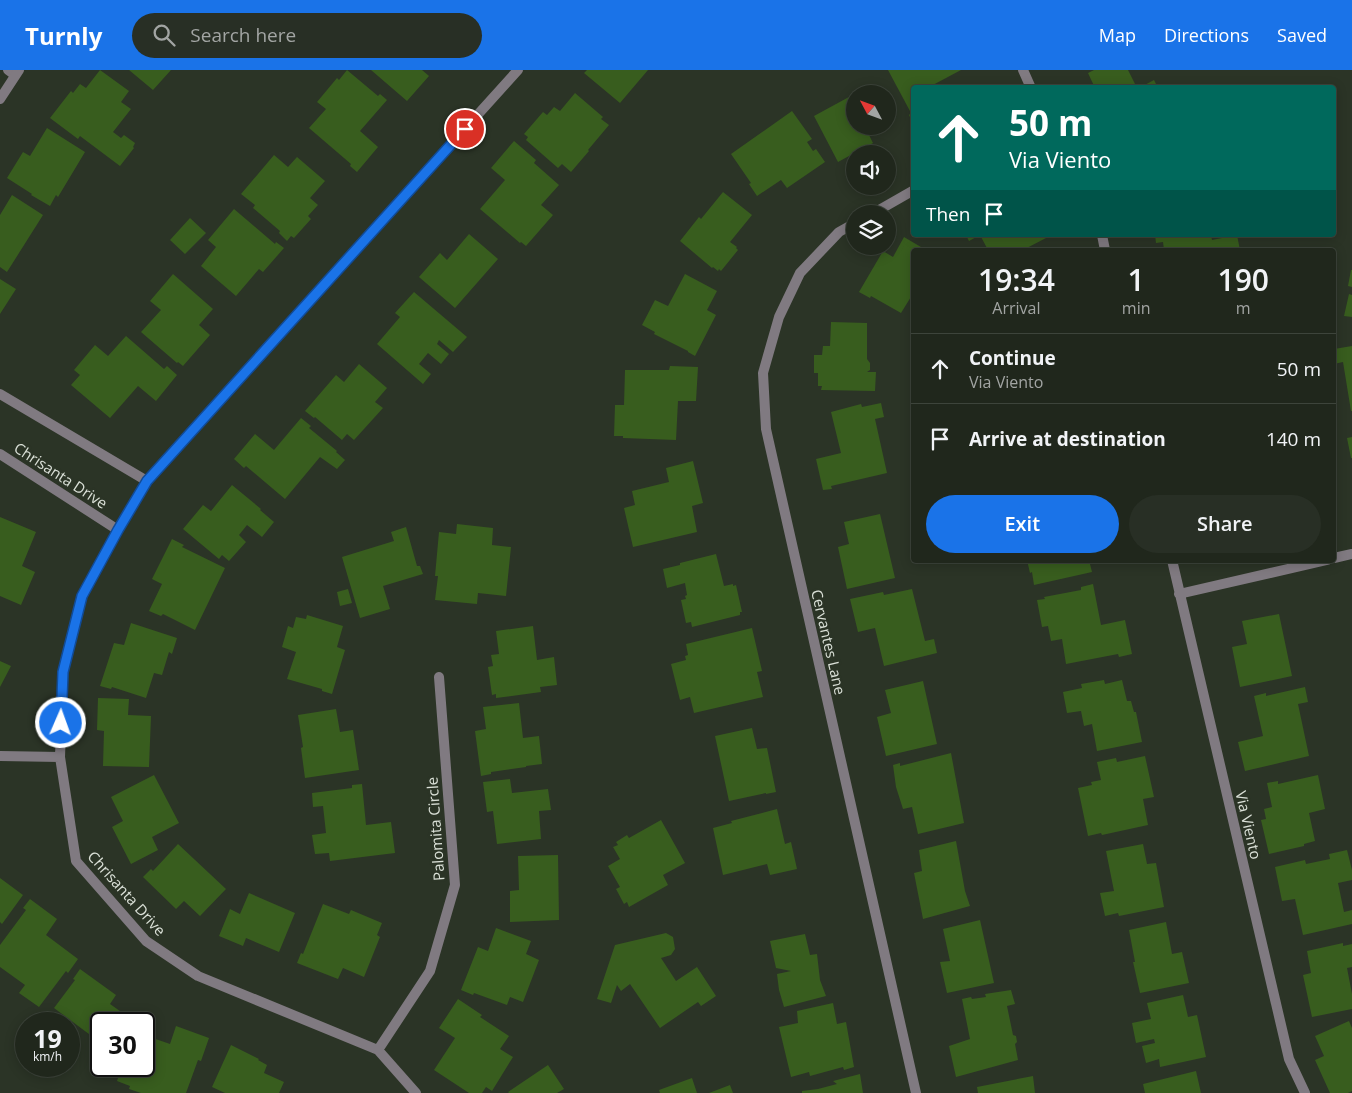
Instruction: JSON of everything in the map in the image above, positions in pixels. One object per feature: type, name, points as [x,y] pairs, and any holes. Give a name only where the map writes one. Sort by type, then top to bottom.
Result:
[{"type":"street","points":[[118,530],[147,481],[518,70]]},
{"type":"street","points":[[1022,70],[1030,85]]},
{"type":"street","points":[[0,99],[14,72]]},
{"type":"street","points":[[888,205],[911,192]]},
{"type":"street","name":"Cervantes Lane","points":[[846,228],[839,232],[800,273],[779,317],[763,373],[766,430],[916,1093]]},
{"type":"street","points":[[0,394],[147,481]]},
{"type":"street","name":"Chrisanta Drive","points":[[0,454],[118,530],[82,596],[63,672],[60,757],[76,861],[146,941],[198,976],[378,1050],[416,1093]]},
{"type":"street","points":[[1336,558],[1352,554]]},
{"type":"street","name":"Via Viento","points":[[1173,563],[1288,1059],[1305,1093]]},
{"type":"street","points":[[1179,594],[1314,563]]},
{"type":"street","name":"Palomita Circle","points":[[378,1050],[430,971],[455,885],[439,676]]},
{"type":"street","points":[[0,756],[60,757]]},
{"type":"building","points":[[100,70],[129,91],[121,102],[131,109],[113,132],[121,138],[124,135],[135,143],[134,148],[120,166],[80,136],[78,139],[50,118],[71,91],[73,93],[80,84],[86,88]]},
{"type":"building","points":[[129,70],[171,70],[153,90]]},
{"type":"building","points":[[347,70],[378,96],[380,94],[387,100],[360,131],[378,147],[357,172],[350,166],[351,164],[309,128],[326,109],[317,102],[337,78],[339,80]]},
{"type":"building","points":[[371,70],[422,70],[429,76],[407,101]]},
{"type":"building","points":[[587,70],[648,70],[620,103],[584,73]]},
{"type":"building","points":[[888,70],[961,70],[933,85],[911,85],[911,113]]},
{"type":"building","points":[[1094,70],[1128,70],[1136,85],[1094,85],[1088,73]]},
{"type":"building","points":[[1154,80],[1156,85],[1145,85]]},
{"type":"building","points":[[575,93],[603,117],[601,119],[609,125],[571,172],[562,164],[558,168],[526,140],[528,137],[524,134],[543,112],[547,115],[554,107],[560,111]]},
{"type":"building","points":[[846,99],[846,135],[869,135],[873,143],[869,145],[846,145],[846,158],[838,162],[814,116]]},
{"type":"building","points":[[792,111],[812,139],[807,142],[813,151],[816,149],[825,162],[787,188],[781,180],[757,196],[749,184],[751,183],[731,154]]},
{"type":"building","points":[[47,128],[85,152],[58,197],[56,195],[50,206],[7,178],[23,152],[30,156]]},
{"type":"building","points":[[514,141],[536,160],[534,163],[559,185],[541,205],[553,215],[526,246],[480,209],[505,180],[491,168]]},
{"type":"building","points":[[274,155],[288,167],[297,157],[325,181],[310,198],[318,205],[308,216],[311,219],[294,238],[291,236],[287,241],[279,233],[280,231],[253,208],[255,205],[241,194]]},
{"type":"building","points":[[723,192],[752,215],[730,242],[738,250],[721,271],[719,269],[718,271],[680,241],[699,217],[701,219]]},
{"type":"building","points":[[12,195],[43,215],[7,272],[0,267],[0,215]]},
{"type":"building","points":[[234,209],[275,244],[276,242],[284,248],[263,272],[259,269],[236,296],[201,266],[216,247],[208,240]]},
{"type":"building","points":[[190,218],[206,233],[185,254],[170,240]]},
{"type":"building","points":[[469,234],[498,259],[455,308],[419,277],[440,253],[447,260]]},
{"type":"building","points":[[904,237],[923,248],[911,248],[911,297],[901,313],[871,296],[870,298],[859,292],[881,255],[893,257],[896,255]]},
{"type":"building","points":[[967,237],[976,237],[969,241]]},
{"type":"building","points":[[981,237],[1046,238],[1027,248],[987,248]]},
{"type":"building","points":[[1155,237],[1211,237],[1212,240],[1237,237],[1240,248],[1164,248],[1163,242],[1156,243]]},
{"type":"building","points":[[1352,270],[1352,287],[1348,286]]},
{"type":"building","points":[[173,274],[213,309],[199,325],[210,335],[183,366],[141,332],[161,310],[150,301]]},
{"type":"building","points":[[685,274],[717,291],[707,310],[716,315],[695,356],[654,334],[655,332],[642,325],[655,300],[668,306]]},
{"type":"building","points":[[0,279],[16,289],[0,314]]},
{"type":"building","points":[[414,292],[467,337],[453,352],[439,340],[437,344],[449,354],[441,364],[428,353],[419,364],[431,374],[423,384],[377,344],[400,317],[395,313]]},
{"type":"building","points":[[1349,294],[1352,295],[1352,317],[1344,316]]},
{"type":"building","points":[[831,322],[867,323],[867,359],[870,363],[870,370],[867,372],[876,372],[875,391],[821,390],[822,386],[818,386],[818,373],[814,373],[814,355],[822,355],[823,346],[830,346]]},
{"type":"building","points":[[126,336],[164,369],[167,366],[177,375],[156,401],[138,386],[110,418],[71,385],[80,375],[74,370],[95,345],[108,356]]},
{"type":"building","points":[[1352,346],[1352,411],[1343,362],[1336,364],[1336,349]]},
{"type":"building","points":[[359,364],[387,388],[375,402],[383,408],[354,440],[347,434],[342,440],[305,411],[336,375],[344,382]]},
{"type":"building","points":[[670,366],[698,367],[696,401],[678,401],[676,440],[614,436],[615,405],[624,405],[625,370],[669,370]]},
{"type":"building","points":[[881,403],[884,417],[875,419],[887,473],[831,486],[832,489],[823,490],[816,459],[841,453],[831,412],[861,404],[862,407]]},
{"type":"building","points":[[301,418],[311,426],[309,428],[345,460],[337,469],[320,457],[285,499],[246,466],[244,468],[234,459],[255,434],[274,450]]},
{"type":"building","points":[[1352,437],[1352,458],[1351,458],[1347,438]]},
{"type":"building","points":[[693,461],[703,503],[692,506],[697,532],[633,547],[624,508],[635,505],[632,491],[669,482],[666,468]]},
{"type":"building","points":[[232,485],[274,522],[262,537],[247,525],[239,535],[246,542],[229,561],[222,555],[219,559],[183,529],[203,505],[211,511]]},
{"type":"building","points":[[880,514],[895,578],[847,589],[838,547],[849,544],[844,522]]},
{"type":"building","points":[[0,517],[36,532],[22,566],[35,572],[21,605],[0,596]]},
{"type":"building","points":[[457,524],[493,528],[492,545],[511,547],[506,596],[478,593],[477,604],[435,600],[438,576],[435,576],[439,532],[456,534]]},
{"type":"building","points":[[406,527],[417,566],[420,566],[423,574],[383,586],[390,609],[360,618],[342,557],[394,541],[391,532]]},
{"type":"building","points":[[172,539],[184,545],[182,547],[225,568],[195,630],[163,614],[161,616],[149,611],[162,584],[152,579]]},
{"type":"building","points":[[716,554],[724,586],[736,585],[742,612],[740,612],[740,615],[692,627],[691,622],[686,623],[681,600],[686,599],[685,596],[687,595],[685,583],[667,588],[663,569]]},
{"type":"building","points":[[1028,563],[1090,563],[1092,572],[1034,585],[1032,572],[1030,573]]},
{"type":"building","points":[[1093,584],[1101,625],[1125,620],[1132,654],[1119,657],[1118,654],[1066,664],[1062,639],[1051,641],[1048,626],[1042,627],[1037,600],[1081,590],[1081,587]]},
{"type":"building","points":[[348,589],[352,603],[340,606],[337,592]]},
{"type":"building","points":[[912,589],[925,641],[934,639],[937,653],[884,666],[875,628],[858,632],[850,599],[883,592],[884,595]]},
{"type":"building","points":[[1279,614],[1292,676],[1240,687],[1232,647],[1247,644],[1242,621]]},
{"type":"building","points":[[307,615],[343,626],[337,647],[345,650],[332,694],[322,691],[322,689],[287,679],[296,652],[282,647],[288,626],[293,628],[296,617],[306,619]]},
{"type":"building","points":[[131,623],[177,638],[172,654],[169,652],[162,675],[154,673],[146,698],[112,687],[111,689],[100,686],[114,643],[124,645]]},
{"type":"building","points":[[533,626],[537,660],[554,657],[557,685],[540,687],[541,692],[496,698],[496,694],[492,695],[488,667],[493,666],[491,655],[499,654],[496,631]]},
{"type":"building","points":[[752,628],[762,671],[757,672],[763,697],[694,713],[690,697],[680,700],[671,664],[686,660],[685,656],[688,655],[686,644]]},
{"type":"building","points":[[0,661],[11,666],[0,687]]},
{"type":"building","points":[[1104,680],[1105,684],[1122,680],[1127,701],[1131,701],[1134,712],[1136,712],[1142,742],[1097,751],[1092,724],[1084,726],[1081,711],[1067,713],[1063,692],[1082,688],[1081,684]]},
{"type":"building","points":[[923,681],[937,744],[886,756],[877,717],[891,713],[885,690]]},
{"type":"building","points":[[1305,687],[1308,702],[1298,704],[1309,756],[1245,771],[1238,742],[1263,736],[1254,696],[1266,693],[1266,696]]},
{"type":"building","points":[[98,698],[129,699],[128,715],[151,716],[149,767],[103,766],[104,731],[97,730]]},
{"type":"building","points":[[519,703],[523,738],[539,736],[542,764],[491,772],[491,774],[481,776],[475,731],[486,729],[483,707]]},
{"type":"building","points":[[336,709],[340,732],[353,730],[359,770],[305,778],[298,715]]},
{"type":"building","points":[[752,728],[757,749],[767,748],[776,792],[729,801],[715,736]]},
{"type":"building","points":[[951,753],[964,823],[918,834],[912,807],[903,809],[896,787],[893,765],[900,763],[900,766]]},
{"type":"building","points":[[1145,756],[1154,797],[1143,799],[1148,825],[1102,835],[1101,833],[1088,836],[1078,788],[1092,785],[1091,782],[1101,780],[1097,762],[1116,758],[1117,762]]},
{"type":"building","points":[[154,775],[179,823],[152,837],[158,850],[131,864],[112,827],[123,821],[111,797]]},
{"type":"building","points":[[1318,775],[1325,809],[1309,813],[1315,841],[1304,844],[1304,846],[1269,854],[1261,820],[1266,819],[1264,809],[1272,807],[1267,783],[1278,781],[1278,784]]},
{"type":"building","points":[[510,779],[512,793],[548,789],[551,810],[539,811],[541,839],[497,844],[493,811],[487,812],[483,782]]},
{"type":"building","points":[[362,784],[366,825],[391,822],[395,853],[330,861],[329,853],[315,854],[312,835],[326,833],[323,806],[313,807],[312,793],[352,788],[352,785]]},
{"type":"building","points":[[777,809],[785,844],[791,842],[797,869],[770,875],[767,864],[723,875],[713,828],[732,823],[731,821]]},
{"type":"building","points":[[661,820],[685,863],[663,875],[668,885],[629,907],[627,902],[624,904],[616,889],[620,887],[608,866],[620,859],[613,847],[618,845],[616,842],[627,835],[629,838]]},
{"type":"building","points":[[956,841],[965,891],[970,906],[923,919],[914,873],[922,871],[919,850]]},
{"type":"building","points":[[178,844],[226,889],[200,916],[184,901],[176,909],[143,877],[151,869],[153,871]]},
{"type":"building","points":[[1143,844],[1147,864],[1156,863],[1164,907],[1119,916],[1118,913],[1105,916],[1100,893],[1114,891],[1106,851]]},
{"type":"building","points":[[1347,850],[1352,870],[1352,880],[1338,883],[1344,912],[1352,910],[1352,924],[1303,935],[1295,899],[1282,901],[1275,867],[1305,860],[1306,864],[1330,859],[1329,854]]},
{"type":"building","points":[[558,855],[559,920],[510,922],[510,891],[519,890],[518,856]]},
{"type":"building","points":[[0,878],[23,895],[2,924],[0,922]]},
{"type":"building","points":[[249,893],[295,913],[279,952],[246,938],[243,946],[219,936],[230,909],[240,914]]},
{"type":"building","points":[[30,899],[57,919],[46,935],[78,959],[68,973],[66,971],[39,1007],[19,993],[25,985],[0,967],[0,945],[26,910],[23,908]]},
{"type":"building","points":[[323,904],[349,914],[351,910],[382,923],[377,935],[380,937],[364,977],[343,968],[338,979],[297,963],[301,953],[303,954]]},
{"type":"building","points":[[980,920],[994,983],[947,993],[940,962],[950,961],[943,929]]},
{"type":"building","points":[[1166,922],[1172,954],[1182,952],[1189,983],[1140,993],[1133,962],[1135,962],[1129,930]]},
{"type":"building","points":[[496,928],[531,941],[526,954],[539,960],[523,1002],[510,997],[507,1005],[461,990],[478,947],[488,951]]},
{"type":"building","points":[[666,933],[673,937],[675,949],[671,955],[661,958],[676,981],[697,967],[716,996],[701,1006],[698,1002],[660,1028],[630,984],[621,991],[617,985],[611,1003],[597,999],[615,945]]},
{"type":"building","points":[[805,934],[810,955],[817,954],[820,980],[826,996],[784,1007],[777,974],[791,971],[776,968],[770,941]]},
{"type":"building","points":[[1343,943],[1343,946],[1352,944],[1352,967],[1347,968],[1352,994],[1352,1009],[1312,1017],[1303,975],[1311,973],[1307,951]]},
{"type":"building","points":[[80,969],[116,995],[110,1004],[121,1012],[90,1012],[90,1035],[80,1027],[80,1012],[59,1012],[54,1008],[75,980],[73,979]]},
{"type":"building","points":[[1011,990],[1015,1004],[1007,1006],[1013,1035],[1016,1036],[1017,1042],[1015,1044],[1018,1060],[956,1077],[949,1046],[970,1039],[962,999],[986,997],[985,994]]},
{"type":"building","points":[[1183,995],[1188,1017],[1197,1015],[1206,1057],[1160,1067],[1159,1059],[1146,1063],[1142,1046],[1155,1043],[1154,1039],[1136,1043],[1132,1023],[1151,1019],[1147,1003]]},
{"type":"building","points":[[458,999],[482,1015],[480,1017],[509,1036],[500,1049],[513,1057],[492,1091],[486,1087],[482,1093],[469,1093],[434,1070],[455,1038],[439,1028]]},
{"type":"building","points":[[833,1003],[837,1024],[846,1022],[854,1067],[844,1070],[843,1067],[810,1076],[809,1072],[791,1077],[779,1027],[798,1023],[797,1011]]},
{"type":"building","points":[[1349,1021],[1352,1028],[1352,1091],[1348,1093],[1330,1093],[1315,1060],[1324,1056],[1315,1036]]},
{"type":"building","points":[[176,1026],[209,1038],[201,1061],[198,1060],[186,1093],[141,1093],[129,1089],[130,1086],[117,1081],[118,1077],[155,1077],[155,1039],[170,1044]]},
{"type":"building","points":[[231,1045],[259,1059],[267,1065],[264,1073],[284,1082],[279,1093],[225,1093],[212,1087]]},
{"type":"building","points":[[548,1065],[564,1089],[557,1093],[508,1092]]},
{"type":"building","points":[[1196,1071],[1201,1093],[1145,1093],[1143,1084]]},
{"type":"building","points":[[860,1074],[863,1093],[802,1093],[802,1091],[837,1084],[833,1081]]},
{"type":"building","points":[[1033,1076],[1035,1093],[978,1093],[977,1087]]},
{"type":"building","points":[[692,1078],[697,1093],[660,1093],[659,1090]]},
{"type":"building","points":[[730,1085],[733,1093],[709,1093]]},
{"type":"route","points":[[61,723],[63,672],[82,596],[147,481],[465,129]]}]
